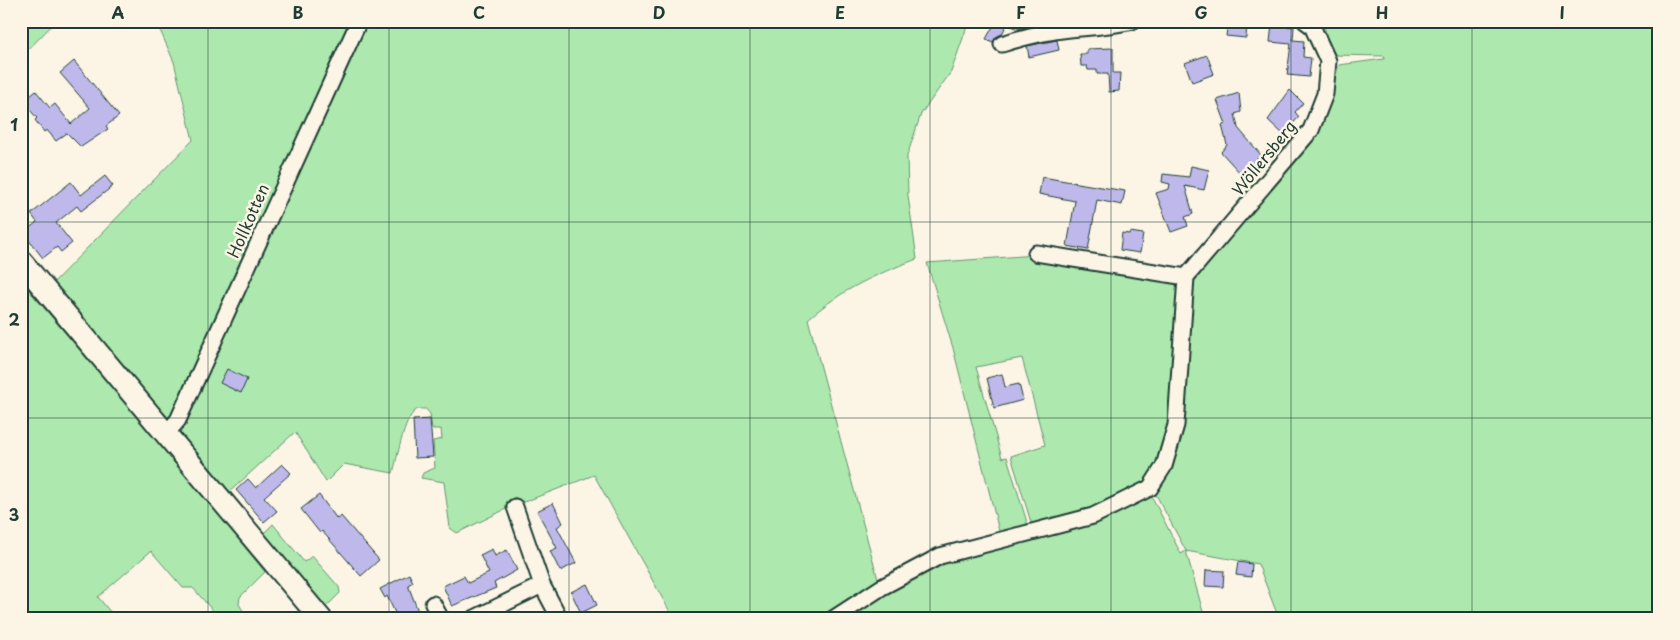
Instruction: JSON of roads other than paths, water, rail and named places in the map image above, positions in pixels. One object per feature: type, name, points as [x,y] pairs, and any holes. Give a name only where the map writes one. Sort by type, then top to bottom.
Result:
[{"type":"main road","points":[[21,261],[321,619]]},
{"type":"street","name":"Hollkotten","points":[[166,434],[178,420],[359,21]]},
{"type":"street","points":[[1002,44],[1039,34],[1071,29],[1108,27],[1132,21]]},
{"type":"street","name":"Wöllersberg","points":[[1190,273],[1311,130],[1325,94],[1328,61],[1309,23]]},
{"type":"street","points":[[833,619],[882,586],[940,556],[1093,516],[1150,488],[1164,466],[1176,424],[1190,273],[1036,253]]},
{"type":"street","points":[[515,508],[542,585],[560,619]]},
{"type":"street","points":[[473,619],[542,585]]},
{"type":"street","points":[[433,604],[441,619]]}]
